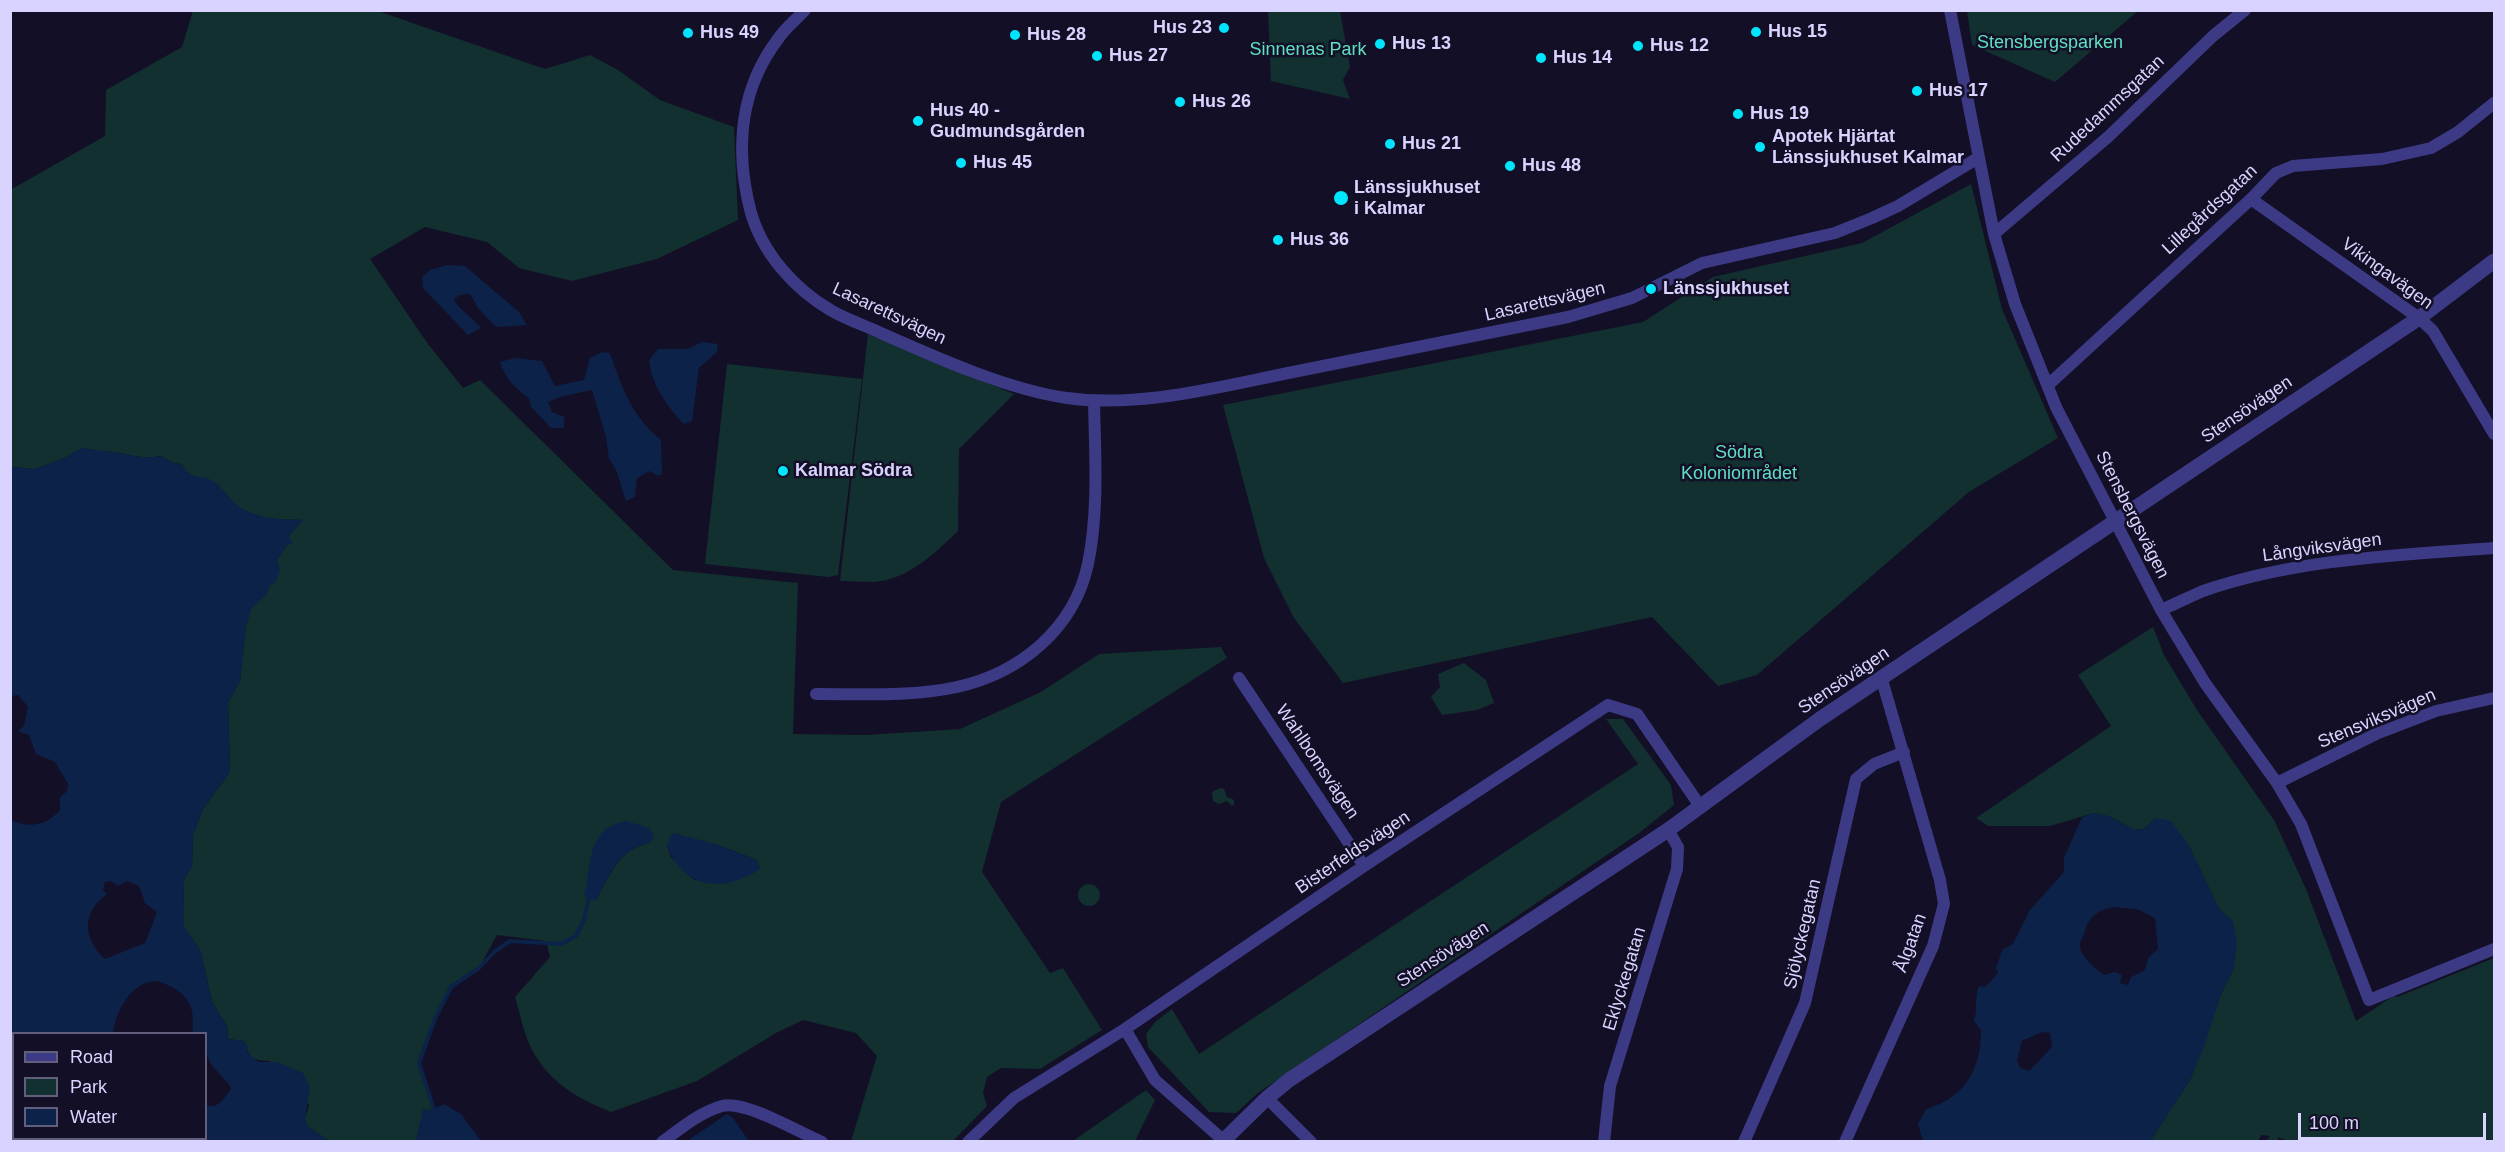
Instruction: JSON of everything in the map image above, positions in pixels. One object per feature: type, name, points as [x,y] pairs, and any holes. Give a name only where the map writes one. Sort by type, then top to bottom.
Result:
[{"type":"street","name":"Lasarettsvägen","points":[[805,10],[779,36],[765,58],[753,86],[743,120],[741,158],[752,216],[763,240],[783,271],[807,294],[833,312],[919,350],[1040,394],[1094,401],[1182,394],[1568,317],[1612,305],[1632,298],[1702,263],[1835,233],[1898,206],[1978,158]]},
{"type":"street","name":"Stensbergsvägen","points":[[1950,10],[1994,234],[2015,304],[2056,406],[2161,610],[2205,683],[2277,783],[2301,824],[2369,1000],[2494,949]]},
{"type":"street","name":"Rudedammsgatan","points":[[1994,234],[2108,136],[2213,36],[2245,10]]},
{"type":"street","name":"Lillegårdsgatan","points":[[2048,385],[2251,199],[2276,173],[2293,166],[2382,159],[2431,148],[2458,132],[2494,103]]},
{"type":"street","name":"Vikingavägen","points":[[2251,199],[2419,318],[2433,331],[2494,434]]},
{"type":"street","name":"Stensövägen","points":[[1222,1141],[1289,1080],[1668,830],[1820,719],[1882,680],[2419,318],[2494,261]]},
{"type":"street","points":[[816,694],[888,694],[956,687],[1008,670],[1043,643],[1069,614],[1088,566],[1095,507],[1094,401]]},
{"type":"street","name":"Långviksvägen","points":[[2161,610],[2203,592],[2263,574],[2349,561],[2494,548]]},
{"type":"street","name":"Wahlbomsvägen","points":[[1239,678],[1364,866]]},
{"type":"street","name":"Ålgatan","points":[[1845,1142],[1933,946],[1944,904],[1940,880],[1882,680]]},
{"type":"street","name":"Stensviksvägen","points":[[2277,783],[2376,734],[2426,715],[2494,698]]},
{"type":"street","name":"Bisterfeldsvägen","points":[[968,1142],[1014,1098],[1125,1029],[1364,866],[1608,705],[1637,714],[1700,806]]},
{"type":"street","name":"Sjölyckegatan","points":[[1744,1142],[1805,1003],[1856,779],[1874,764],[1904,752]]},
{"type":"street","name":"Eklyckegatan","points":[[1604,1142],[1610,1086],[1677,869],[1678,847],[1668,830]]},
{"type":"street","points":[[1125,1029],[1155,1080],[1222,1141]]},
{"type":"street","points":[[1267,1098],[1311,1142]]},
{"type":"street","points":[[662,1142],[710,1110],[729,1104],[752,1110],[822,1142]]},
{"type":"green space","name":"Stensbergsparken","points":[[1967,10],[2138,11],[2055,82],[1972,45]]},
{"type":"green space","points":[[193,11],[378,11],[545,69],[590,55],[618,70],[660,100],[734,127],[738,220],[657,259],[572,281],[519,268],[487,242],[425,227],[370,259],[428,344],[463,388],[480,380],[673,570],[798,583],[793,734],[866,735],[960,729],[1041,692],[1099,654],[1221,647],[1227,658],[1001,802],[982,872],[1050,973],[1063,968],[1102,1030],[1040,1069],[1001,1068],[987,1077],[983,1093],[987,1106],[953,1141],[851,1141],[877,1056],[856,1033],[803,1020],[776,1033],[697,1081],[611,1112],[576,1095],[556,1081],[539,1062],[527,1038],[515,997],[550,957],[546,941],[497,935],[479,968],[451,987],[435,1019],[419,1063],[434,1109],[423,1111],[416,1141],[329,1141],[307,1126],[305,1118],[309,1105],[270,1061],[252,1057],[244,1041],[228,1039],[227,1026],[212,1002],[201,952],[183,925],[184,880],[192,866],[193,835],[203,809],[230,772],[228,703],[240,680],[246,626],[251,608],[266,595],[277,560],[287,545],[289,536],[302,520],[267,518],[251,513],[235,504],[212,481],[193,476],[181,464],[171,462],[161,456],[140,457],[82,448],[65,458],[35,469],[11,467],[10,190],[105,136],[106,90],[182,47]],"holes":[[[649,828],[651,842],[623,856],[596,900],[585,896],[589,875]],[[715,844],[757,860],[760,869],[694,880],[671,857],[667,846]]]},
{"type":"green space","name":"Sinnenas Park","points":[[1268,11],[1340,11],[1350,67],[1343,80],[1350,99],[1271,81]]},
{"type":"green space","name":"Södra Koloniområdet","points":[[1971,184],[2002,309],[2058,438],[1969,492],[1757,675],[1718,686],[1652,617],[1343,683],[1294,618],[1264,558],[1223,405],[1643,322],[1713,277],[1862,243]]},
{"type":"green space","points":[[868,334],[1014,394],[959,449],[958,531],[920,564],[898,576],[873,582],[840,581]]},
{"type":"green space","name":"Kalmar Södra","points":[[727,364],[862,379],[838,575],[828,577],[705,564]]},
{"type":"green space","points":[[2153,627],[2164,655],[2197,710],[2274,820],[2306,889],[2356,1021],[2393,996],[2397,997],[2494,958],[2494,1141],[2293,1142],[2277,1137],[2279,1141],[2266,1142],[2270,1136],[2261,1135],[2258,1141],[2150,1141],[2190,1080],[2221,994],[2234,968],[2233,922],[2219,909],[2188,844],[2156,818],[2144,829],[2134,830],[2111,817],[2094,813],[2050,826],[1988,826],[1976,818],[2111,726],[2078,675]]},
{"type":"green space","points":[[1464,663],[1486,680],[1494,703],[1477,710],[1442,715],[1431,697],[1440,687],[1438,674]]},
{"type":"green space","points":[[1606,719],[1623,719],[1671,785],[1674,805],[1639,833],[1258,1093],[1236,1113],[1209,1112],[1148,1047],[1146,1034],[1155,1022],[1172,1009],[1199,1054],[1638,764]]},
{"type":"green space","points":[[1220,788],[1224,789],[1227,797],[1234,800],[1232,806],[1227,801],[1219,804],[1213,801],[1212,792]]},
{"type":"green space","points":[[1089,884],[1097,887],[1100,895],[1097,903],[1089,906],[1081,903],[1078,895],[1081,887]]},
{"type":"green space","points":[[1146,1090],[1155,1100],[1135,1141],[1073,1141]]},
{"type":"water","points":[[447,265],[465,266],[519,312],[527,325],[496,327],[478,308],[470,294],[459,295],[454,300],[481,328],[468,335],[423,288],[422,278],[430,270]]},
{"type":"water","points":[[702,342],[718,344],[717,352],[699,368],[692,421],[683,424],[661,394],[653,378],[649,360],[658,349],[687,349]]},
{"type":"water","points":[[602,352],[610,353],[635,412],[661,440],[662,474],[658,476],[650,471],[637,478],[635,497],[626,501],[616,470],[609,459],[606,437],[592,390],[548,402],[552,412],[564,417],[564,428],[551,428],[531,407],[529,398],[511,383],[500,362],[515,358],[542,361],[555,386],[584,380],[590,358]]},
{"type":"water","points":[[82,448],[140,457],[161,456],[171,462],[181,464],[193,476],[213,481],[236,504],[252,513],[268,518],[303,520],[289,536],[293,544],[287,545],[277,560],[280,570],[276,582],[270,585],[266,595],[251,609],[246,626],[240,680],[228,703],[230,772],[203,809],[193,835],[192,866],[184,880],[183,925],[201,952],[212,1002],[227,1026],[228,1039],[244,1041],[248,1046],[247,1052],[259,1062],[278,1062],[303,1073],[310,1087],[305,1118],[307,1126],[329,1141],[11,1141],[11,820],[31,825],[49,819],[60,810],[60,797],[67,791],[68,784],[55,762],[36,754],[29,735],[18,731],[24,726],[28,707],[18,695],[11,696],[11,467],[35,469],[65,458]],"holes":[[[111,881],[118,886],[127,881],[139,886],[145,903],[157,912],[145,943],[105,959],[92,943],[88,926],[89,917],[99,901],[107,894],[103,890],[105,882]]]},
{"type":"water","points":[[2094,813],[2111,817],[2134,830],[2144,829],[2156,818],[2171,821],[2188,844],[2219,909],[2233,921],[2237,943],[2234,968],[2221,994],[2204,1047],[2190,1080],[2150,1141],[1923,1141],[1918,1124],[1926,1109],[1951,1098],[1961,1089],[1974,1069],[1978,1057],[1981,1030],[1974,1021],[1979,986],[1985,987],[1998,973],[1996,967],[2003,949],[2013,944],[2030,910],[2064,872],[2064,858],[2082,817]],"holes":[[[2113,907],[2137,909],[2155,918],[2158,949],[2148,958],[2145,970],[2131,977],[2128,985],[2120,983],[2122,975],[2115,972],[2104,975],[2089,962],[2080,945],[2092,917]],[[2042,1032],[2050,1033],[2052,1047],[2029,1071],[2020,1068],[2017,1060],[2022,1041]]]},
{"type":"water","points":[[626,821],[649,828],[654,835],[651,842],[623,857],[611,872],[596,901],[584,896],[590,860],[597,839],[613,825]]},
{"type":"water","points":[[674,833],[715,844],[757,860],[760,869],[733,882],[706,883],[694,879],[674,861],[667,846]]},
{"type":"water","points":[[444,1104],[461,1114],[481,1141],[416,1141],[423,1110],[434,1109]]},
{"type":"water","points":[[727,1114],[733,1118],[749,1141],[687,1141]]},
{"type":"waterway","points":[[434,1109],[419,1063],[435,1019],[451,987],[479,968],[494,952],[510,941],[561,944],[576,936],[584,920],[589,898]]},
{"type":"place","name":"Hus 23","points":[[1224,28]]},
{"type":"place","name":"Hus 15","points":[[1756,32]]},
{"type":"place","name":"Hus 49","points":[[688,33]]},
{"type":"place","name":"Hus 28","points":[[1015,35]]},
{"type":"place","name":"Hus 13","points":[[1380,44]]},
{"type":"place","name":"Hus 12","points":[[1638,46]]},
{"type":"place","name":"Hus 27","points":[[1097,56]]},
{"type":"place","name":"Hus 14","points":[[1541,58]]},
{"type":"place","name":"Hus 17","points":[[1917,91]]},
{"type":"place","name":"Hus 26","points":[[1180,102]]},
{"type":"place","name":"Hus 19","points":[[1738,114]]},
{"type":"place","name":"Hus 40 - Gudmundsgården","points":[[918,121]]},
{"type":"place","name":"Hus 21","points":[[1390,144]]},
{"type":"place","name":"Apotek Hjärtat Länssjukhuset Kalmar","points":[[1760,147]]},
{"type":"place","name":"Hus 45","points":[[961,163]]},
{"type":"place","name":"Hus 48","points":[[1510,166]]},
{"type":"place","name":"Länssjukhuset i Kalmar","points":[[1341,198]]},
{"type":"place","name":"Hus 36","points":[[1278,240]]},
{"type":"place","name":"Länssjukhuset","points":[[1651,289]]},
{"type":"place","name":"Kalmar Södra","points":[[783,471]]}]
